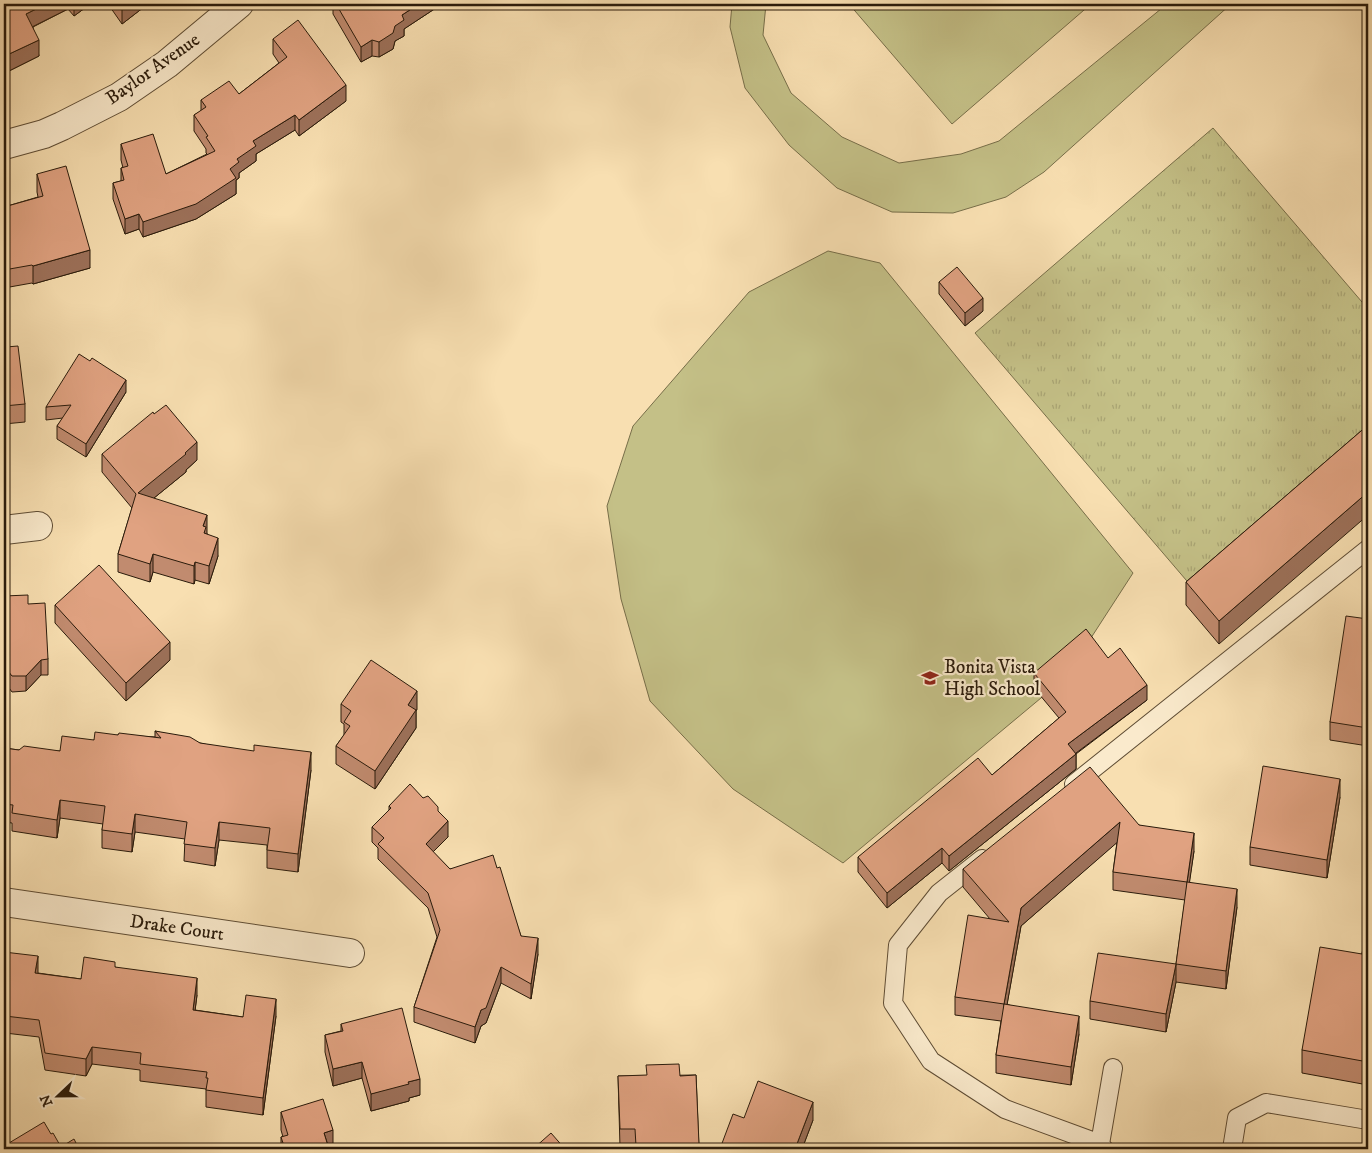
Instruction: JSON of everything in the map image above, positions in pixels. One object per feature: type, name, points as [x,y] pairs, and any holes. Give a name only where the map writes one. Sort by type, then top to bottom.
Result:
[{"type":"street","name":"Baylor Avenue","points":[[4,145],[44,134],[119,97],[168,64],[239,4]]},
{"type":"street","points":[[4,530],[38,526]]},
{"type":"street","name":"Drake Court","points":[[4,902],[350,953]]},
{"type":"lane","points":[[1062,795],[1368,549]]},
{"type":"lane","points":[[992,850],[939,893],[898,945],[893,1003],[931,1061],[1005,1109],[1102,1147],[1113,1068]]},
{"type":"lane","points":[[1232,1149],[1238,1118],[1266,1103],[1368,1120]]},
{"type":"green space","points":[[732,4],[766,4],[763,35],[791,93],[842,137],[899,163],[961,154],[999,141],[1167,4],[1231,4],[1044,172],[1006,197],[953,213],[892,212],[837,188],[789,145],[745,88],[730,27]]},
{"type":"green space","points":[[849,4],[1091,4],[952,124]]},
{"type":"green space","points":[[1213,128],[1368,309],[1368,447],[1198,594],[975,333]]},
{"type":"green space","points":[[828,251],[880,263],[1133,573],[1065,678],[843,863],[733,789],[650,701],[621,599],[607,506],[633,426],[749,292]]},
{"type":"building","points":[[4,4],[46,4],[26,14],[39,40],[7,55],[4,48]]},
{"type":"building","points":[[336,4],[419,4],[402,15],[404,20],[395,26],[393,33],[379,42],[372,40],[361,47]]},
{"type":"building","points":[[298,20],[346,85],[299,120],[295,115],[253,141],[256,146],[237,159],[239,162],[230,169],[236,178],[196,204],[143,222],[139,214],[125,219],[113,183],[124,180],[121,168],[128,166],[121,144],[153,134],[166,174],[215,151],[206,137],[208,136],[194,115],[206,107],[201,100],[229,81],[239,94],[287,57],[273,39]]},
{"type":"building","points":[[66,166],[90,250],[33,266],[4,270],[4,207],[43,196],[37,174]]},
{"type":"building","points":[[957,267],[983,298],[965,313],[939,282]]},
{"type":"building","points":[[4,331],[6,347],[18,346],[25,404],[4,406]]},
{"type":"building","points":[[79,354],[90,361],[92,358],[126,380],[86,444],[57,426],[71,405],[46,407]]},
{"type":"building","points":[[166,405],[197,442],[186,454],[138,493],[207,515],[203,526],[206,527],[204,533],[218,538],[209,566],[195,562],[194,566],[153,554],[150,564],[118,554],[136,494],[102,454],[153,412],[154,414]]},
{"type":"building","points":[[1368,425],[1368,492],[1219,621],[1186,582]]},
{"type":"building","points":[[99,565],[170,642],[126,683],[55,605]]},
{"type":"building","points":[[28,595],[28,604],[45,603],[48,659],[41,660],[26,676],[12,676],[4,666],[4,596]]},
{"type":"building","points":[[1346,616],[1368,619],[1368,728],[1330,722]]},
{"type":"building","points":[[1086,629],[1108,658],[1120,648],[1147,685],[1068,744],[1076,754],[949,856],[942,848],[887,893],[858,857],[978,758],[992,775],[1066,712],[1034,673]]},
{"type":"building","points":[[371,660],[417,691],[408,705],[416,710],[375,771],[336,746],[350,726],[344,722],[351,711],[341,704]]},
{"type":"building","points":[[155,731],[190,737],[200,743],[254,751],[254,745],[311,752],[298,854],[267,850],[270,828],[219,822],[215,848],[184,844],[187,822],[135,814],[132,834],[102,830],[105,806],[60,800],[57,820],[12,813],[13,805],[4,804],[4,748],[19,750],[24,746],[60,751],[62,736],[94,740],[95,732],[161,738]]},
{"type":"building","points":[[1263,766],[1340,779],[1327,860],[1250,847]]},
{"type":"building","points":[[1090,767],[1139,825],[1194,833],[1187,882],[1113,872],[1120,822],[1021,908],[1004,1004],[955,997],[968,915],[1009,922],[963,869]]},
{"type":"building","points":[[410,784],[423,798],[428,796],[438,807],[438,811],[448,821],[426,844],[450,869],[493,855],[497,868],[500,867],[521,936],[538,938],[531,984],[501,967],[486,1008],[481,1010],[475,1027],[414,1007],[440,930],[428,893],[378,844],[384,838],[372,827],[391,808],[389,806]]},
{"type":"building","points":[[1187,882],[1237,889],[1226,971],[1176,964]]},
{"type":"building","points":[[1368,920],[1368,1062],[1302,1050],[1320,947],[1362,954]]},
{"type":"building","points":[[4,952],[38,956],[35,973],[81,979],[84,957],[115,962],[115,967],[197,978],[193,1010],[243,1017],[246,995],[276,999],[263,1098],[206,1090],[207,1072],[140,1064],[141,1053],[92,1047],[86,1059],[45,1053],[39,1020],[4,1017]]},
{"type":"building","points":[[1098,953],[1176,964],[1166,1014],[1090,1001]]},
{"type":"building","points":[[1004,1004],[1079,1016],[1071,1067],[996,1055]]},
{"type":"building","points":[[402,1008],[420,1079],[408,1082],[409,1084],[371,1094],[362,1062],[333,1069],[325,1035],[343,1031],[341,1024]]},
{"type":"building","points":[[679,1064],[680,1076],[696,1075],[699,1144],[636,1146],[635,1129],[620,1129],[618,1076],[647,1075],[646,1065]]},
{"type":"building","points":[[758,1081],[813,1102],[795,1149],[731,1149],[721,1146],[733,1114],[744,1118]]},
{"type":"building","points":[[323,1099],[333,1130],[324,1133],[329,1149],[285,1149],[281,1137],[288,1135],[281,1112]]},
{"type":"building","points":[[44,1122],[61,1147],[74,1139],[79,1149],[4,1149],[4,1146]]},
{"type":"building","points":[[551,1133],[565,1149],[533,1149]]},
{"type":"place","name":"Bonita Vista High School","points":[[930,678]]}]
